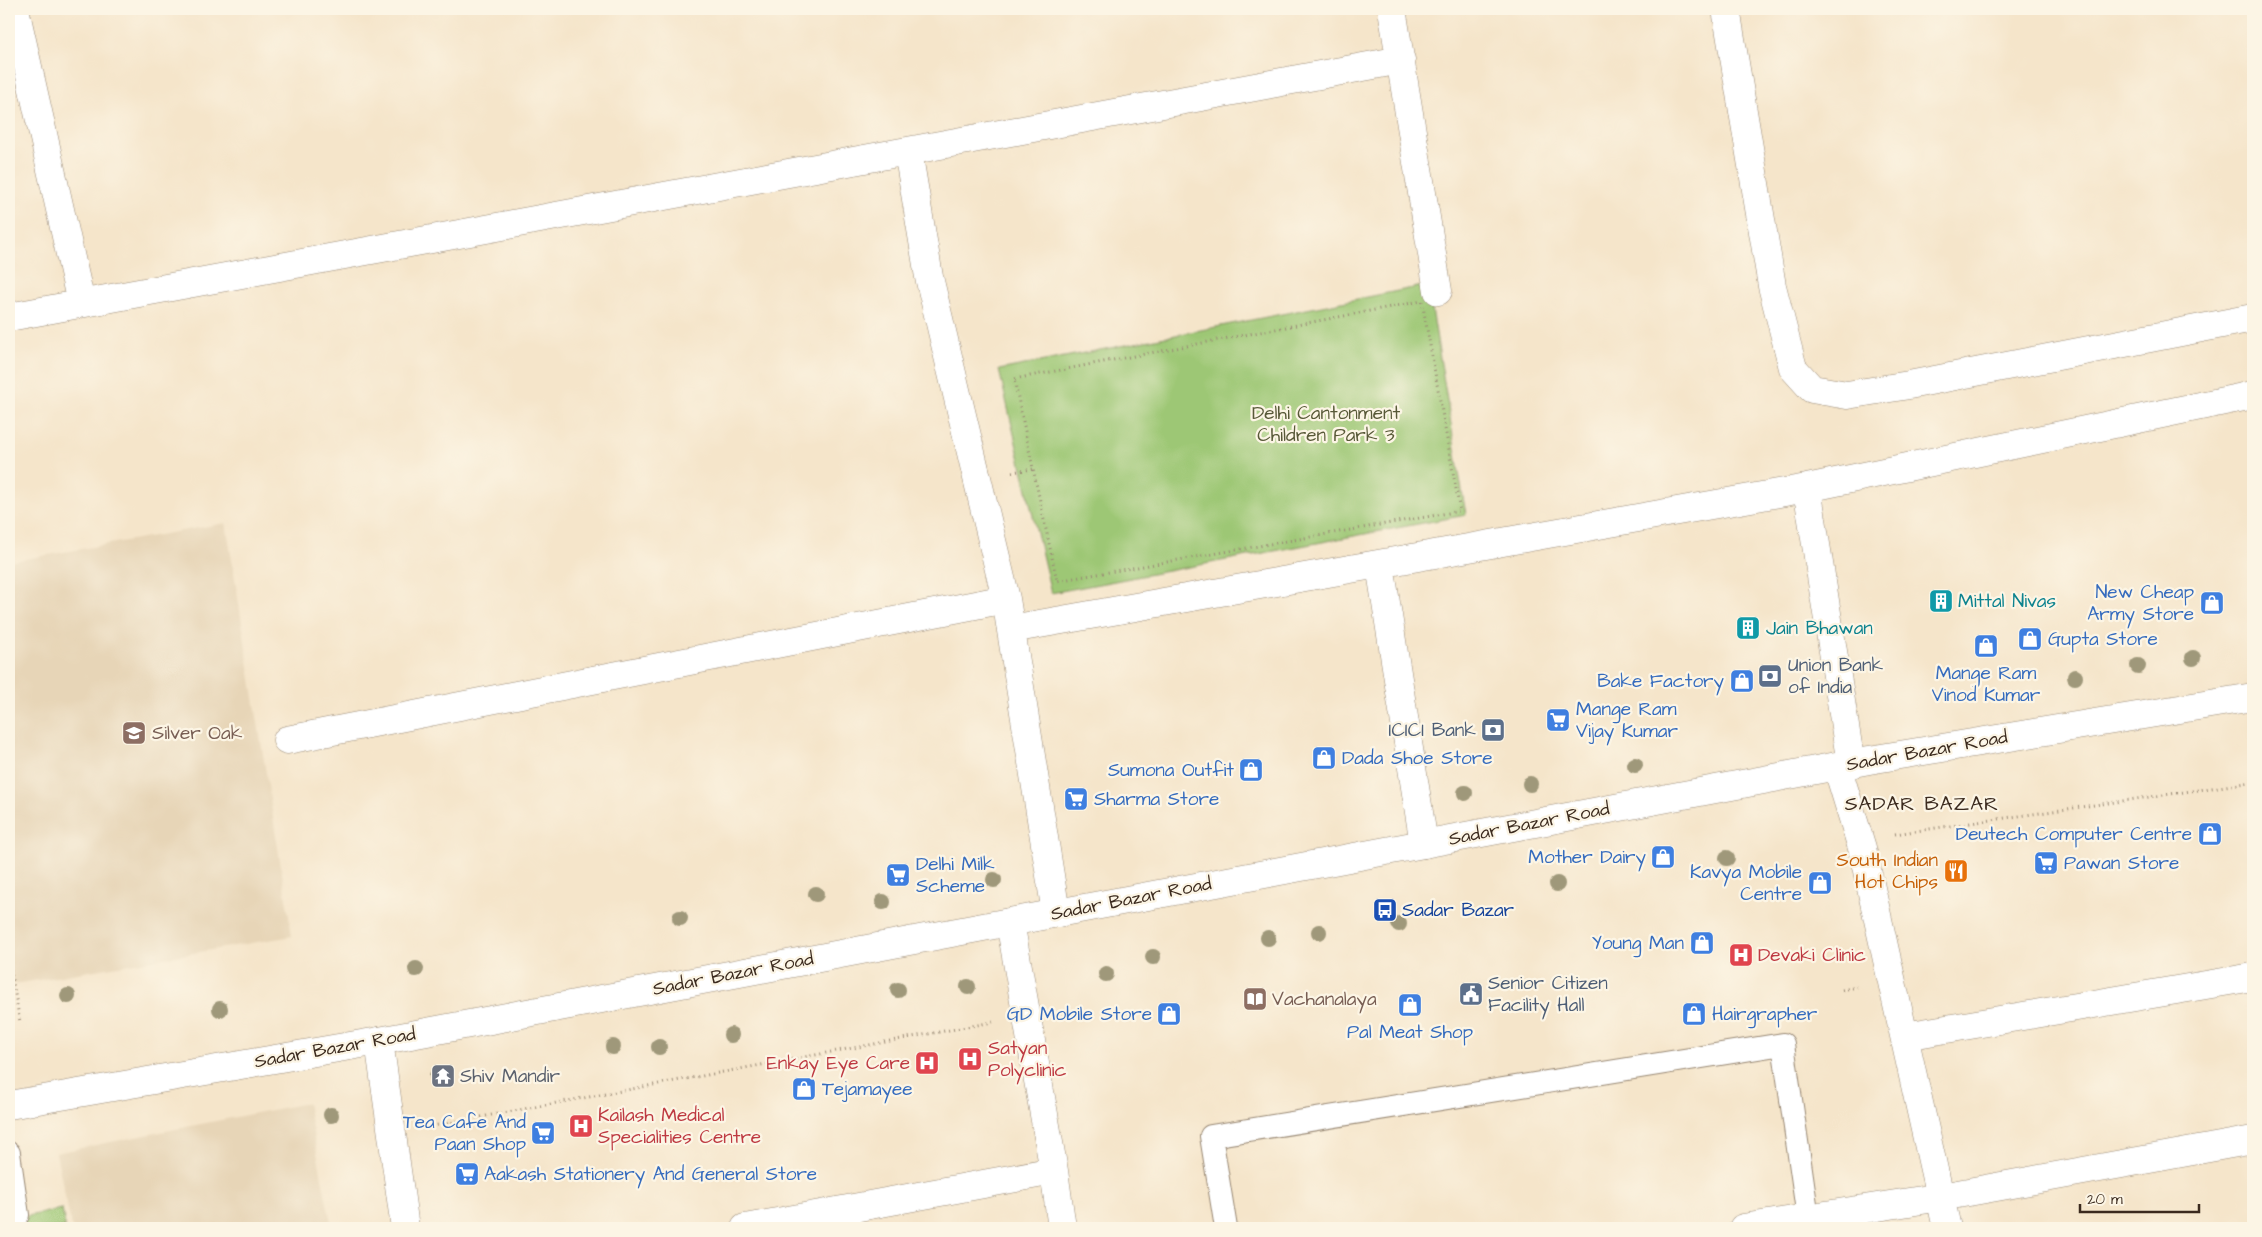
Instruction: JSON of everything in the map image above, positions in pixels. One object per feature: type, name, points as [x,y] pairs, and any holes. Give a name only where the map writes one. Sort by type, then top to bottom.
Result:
[{"type":"street","points":[[15,9],[81,304]]},
{"type":"street","points":[[1392,9],[1438,291]]},
{"type":"street","points":[[1726,9],[1772,286],[1793,368],[1812,389],[1847,396],[1909,386],[2253,318]]},
{"type":"street","points":[[9,317],[1401,60]]},
{"type":"street","points":[[908,151],[930,277],[1012,628],[1056,913]]},
{"type":"street","points":[[1012,628],[1380,565],[1807,488],[2253,395]]},
{"type":"street","points":[[1807,488],[1844,765],[1947,1228]]},
{"type":"street","points":[[1380,565],[1424,844]]},
{"type":"street","points":[[287,740],[1006,599]]},
{"type":"street","name":"Sadar Bazar Road","points":[[9,1105],[379,1041],[1844,765],[2253,697]]},
{"type":"street","points":[[1010,922],[1054,1171],[1062,1228]]},
{"type":"street","points":[[1905,1036],[2253,977]]},
{"type":"street","points":[[379,1041],[405,1228]]},
{"type":"street","points":[[1743,1228],[1941,1197],[2253,1140]]},
{"type":"street","points":[[744,1228],[1054,1171]]},
{"type":"lane","points":[[1226,1228],[1211,1136],[1783,1044],[1808,1218]]},
{"type":"lane","points":[[9,1153],[18,1215]]},
{"type":"path","points":[[1422,301],[1460,511],[1057,581],[1033,469],[1014,379],[1422,301]]},
{"type":"path","points":[[1860,840],[2253,782]]},
{"type":"path","points":[[9,960],[20,1022]]},
{"type":"path","points":[[392,1133],[1027,1016]]},
{"type":"shaded area","name":"Silver Oak","points":[[226,523],[292,936],[9,985],[9,562]]},
{"type":"shaded area","points":[[307,1103],[332,1228],[72,1228],[56,1153]]},
{"type":"green space","name":"Delhi Cantonment Children Park 3","points":[[1428,285],[1466,515],[1051,593],[999,370]]},
{"type":"green space","points":[[62,1209],[65,1228],[9,1228],[9,1220]]},
{"type":"place","name":"Mittal Nivas","points":[[1941,601]]},
{"type":"place","name":"New Cheap Army Store","points":[[2212,603]]},
{"type":"place","name":"Jain Bhawan","points":[[1748,628]]},
{"type":"place","name":"Gupta Store","points":[[2030,639]]},
{"type":"place","name":"Mange Ram Vinod Kumar","points":[[1986,646]]},
{"type":"place","name":"Union Bank of India","points":[[1770,676]]},
{"type":"place","name":"Bake Factory","points":[[1742,681]]},
{"type":"place","name":"Mange Ram Vijay Kumar","points":[[1558,720]]},
{"type":"place","name":"ICICI Bank","points":[[1493,730]]},
{"type":"place","name":"Silver Oak","points":[[134,733]]},
{"type":"place","name":"Dada Shoe Store","points":[[1324,758]]},
{"type":"place","name":"Sumona Outfit","points":[[1251,770]]},
{"type":"place","name":"Sharma Store","points":[[1076,799]]},
{"type":"place","name":"Deutech Computer Centre","points":[[2210,834]]},
{"type":"place","name":"Mother Dairy","points":[[1663,857]]},
{"type":"place","name":"Pawan Store","points":[[2046,863]]},
{"type":"place","name":"South Indian Hot Chips","points":[[1956,871]]},
{"type":"place","name":"Delhi Milk Scheme","points":[[898,875]]},
{"type":"place","name":"Kavya Mobile Centre","points":[[1820,883]]},
{"type":"place","name":"Sadar Bazar","points":[[1385,910]]},
{"type":"place","name":"Young Man","points":[[1702,943]]},
{"type":"place","name":"Devaki Clinic","points":[[1741,955]]},
{"type":"place","name":"Senior Citizen Facility Hall","points":[[1471,994]]},
{"type":"place","name":"Vachanalaya","points":[[1255,999]]},
{"type":"place","name":"Pal Meat Shop","points":[[1410,1005]]},
{"type":"place","name":"GD Mobile Store","points":[[1169,1014]]},
{"type":"place","name":"Hairgrapher","points":[[1694,1014]]},
{"type":"place","name":"Satyan Polyclinic","points":[[970,1059]]},
{"type":"place","name":"Enkay Eye Care","points":[[927,1063]]},
{"type":"place","name":"Shiv Mandir","points":[[443,1076]]},
{"type":"place","name":"Tejamayee","points":[[804,1089]]},
{"type":"place","name":"Kailash Medical Specialities Centre","points":[[581,1126]]},
{"type":"place","name":"Tea Cafe And Paan Shop","points":[[543,1133]]},
{"type":"place","name":"Aakash Stationery And General Store","points":[[467,1174]]},
{"type":"district","name":"SADAR BAZAR","points":[[1922,804]]}]
